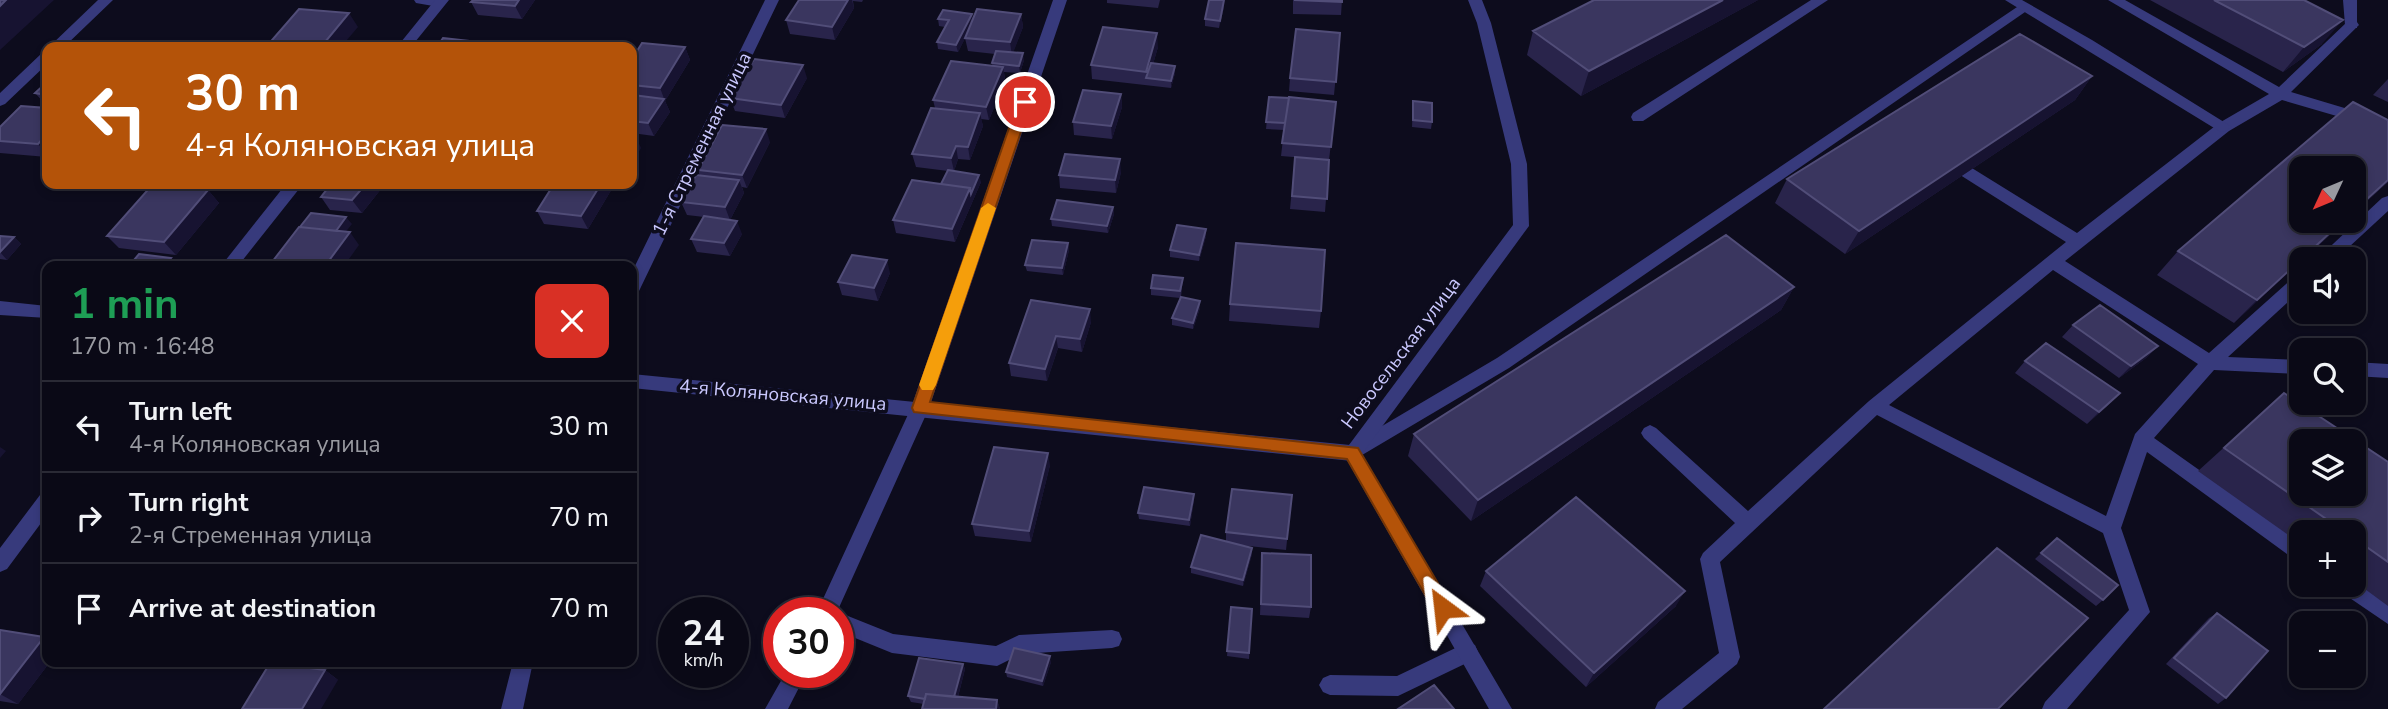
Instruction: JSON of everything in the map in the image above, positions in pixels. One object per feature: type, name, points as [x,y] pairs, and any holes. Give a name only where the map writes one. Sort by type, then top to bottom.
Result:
[{"type":"street","points":[[61,42],[106,0]]},
{"type":"street","points":[[421,0],[441,2]]},
{"type":"street","name":"1-я Стременная улица","points":[[637,279],[772,0]]},
{"type":"street","points":[[834,597],[920,408],[1060,0]]},
{"type":"street","name":"Новосельская улица","points":[[1475,0],[1484,23],[1519,164],[1521,226],[1352,453],[1501,709]]},
{"type":"street","points":[[1638,117],[1821,0]]},
{"type":"street","points":[[2115,0],[2280,93],[2388,126]]},
{"type":"street","points":[[1666,709],[1730,657],[1710,559],[1875,405],[2224,127],[2280,93],[2352,25],[2350,0]]},
{"type":"street","points":[[408,42],[441,2]]},
{"type":"street","points":[[1352,453],[1503,363],[2018,3],[2224,127]]},
{"type":"street","points":[[0,101],[42,61]]},
{"type":"street","points":[[1962,169],[2078,242]]},
{"type":"street","points":[[233,261],[291,189]]},
{"type":"street","points":[[2338,247],[2388,202]]},
{"type":"street","points":[[2053,262],[2210,363],[2289,366]]},
{"type":"street","points":[[2053,709],[2140,612],[2111,528],[2141,439],[2210,363],[2289,291]]},
{"type":"street","points":[[0,308],[42,312]]},
{"type":"street","points":[[2366,370],[2388,371]]},
{"type":"street","name":"4-я Коляновская улица","points":[[637,381],[1352,453]]},
{"type":"street","points":[[1875,405],[2111,528]]},
{"type":"street","points":[[1650,433],[1748,523]]},
{"type":"street","points":[[2141,439],[2289,544]]},
{"type":"street","points":[[0,563],[42,508]]},
{"type":"street","points":[[2363,597],[2388,615]]},
{"type":"street","points":[[854,628],[892,643],[997,656],[1019,645],[1112,639]]},
{"type":"street","points":[[1330,685],[1398,686],[1468,652]]},
{"type":"street","points":[[512,709],[522,667]]},
{"type":"street","points":[[776,709],[788,688]]},
{"type":"building","points":[[519,0],[515,6],[471,2]]},
{"type":"building","points":[[799,0],[848,0],[832,27],[786,20]]},
{"type":"building","points":[[1209,0],[1224,0],[1220,21],[1205,19]]},
{"type":"building","points":[[1294,0],[1342,0],[1342,2]]},
{"type":"building","points":[[1594,0],[1723,0],[1589,71],[1533,31]]},
{"type":"building","points":[[2214,0],[2304,0],[2343,20],[2304,47]]},
{"type":"building","points":[[299,9],[349,13],[325,42],[270,42]]},
{"type":"building","points":[[977,9],[1021,14],[1010,42],[965,38]]},
{"type":"building","points":[[943,10],[972,14],[956,45],[937,42],[949,20],[938,19]]},
{"type":"building","points":[[1103,27],[1157,33],[1146,72],[1091,65]]},
{"type":"building","points":[[1296,29],[1340,33],[1336,82],[1290,78]]},
{"type":"building","points":[[2020,34],[2092,76],[1859,231],[1787,179]]},
{"type":"building","points":[[443,38],[479,42],[440,42]]},
{"type":"building","points":[[642,43],[685,47],[660,88],[637,86],[637,51]]},
{"type":"building","points":[[996,51],[1023,53],[1019,66],[992,63]]},
{"type":"building","points":[[754,59],[803,65],[781,105],[730,98]]},
{"type":"building","points":[[951,61],[1003,67],[986,107],[933,100]]},
{"type":"building","points":[[1151,63],[1175,66],[1171,81],[1146,78]]},
{"type":"building","points":[[1083,90],[1121,94],[1111,126],[1073,122]]},
{"type":"building","points":[[637,96],[664,99],[648,123],[637,122]]},
{"type":"building","points":[[1269,97],[1289,98],[1285,123],[1266,122]]},
{"type":"building","points":[[1289,97],[1336,102],[1331,147],[1282,143]]},
{"type":"building","points":[[1413,101],[1432,103],[1432,122],[1413,120]]},
{"type":"building","points":[[2353,102],[2388,120],[2388,180],[2366,200],[2366,156],[2290,156]]},
{"type":"building","points":[[21,106],[42,108],[42,140],[38,144],[0,141],[0,127]]},
{"type":"building","points":[[931,108],[980,113],[968,147],[956,146],[951,158],[912,154]]},
{"type":"building","points":[[722,125],[766,129],[742,175],[698,170]]},
{"type":"building","points":[[1065,154],[1120,159],[1115,180],[1059,175]]},
{"type":"building","points":[[2289,156],[2289,233],[2330,233],[2315,247],[2289,247],[2289,271],[2257,300],[2178,251]]},
{"type":"building","points":[[1295,157],[1329,160],[1327,199],[1292,196]]},
{"type":"building","points":[[948,170],[979,175],[971,194],[970,188],[941,184]]},
{"type":"building","points":[[696,175],[739,180],[725,207],[681,202]]},
{"type":"building","points":[[912,180],[970,188],[952,229],[893,220]]},
{"type":"building","points":[[149,189],[208,190],[164,242],[107,236]]},
{"type":"building","points":[[327,189],[362,189],[352,200],[321,197]]},
{"type":"building","points":[[551,189],[598,189],[581,216],[537,211]]},
{"type":"building","points":[[1057,200],[1113,207],[1107,226],[1051,219]]},
{"type":"building","points":[[311,213],[346,217],[336,231],[300,227]]},
{"type":"building","points":[[704,216],[737,221],[724,243],[691,239]]},
{"type":"building","points":[[1177,225],[1206,229],[1199,255],[1170,250]]},
{"type":"building","points":[[299,227],[350,232],[329,261],[273,261]]},
{"type":"building","points":[[1726,235],[1794,287],[1478,500],[1414,434]]},
{"type":"building","points":[[0,236],[14,237],[0,252]]},
{"type":"building","points":[[1032,240],[1068,243],[1062,268],[1025,265]]},
{"type":"building","points":[[1236,243],[1325,250],[1321,311],[1230,304]]},
{"type":"building","points":[[139,254],[171,258],[168,261],[133,261]]},
{"type":"building","points":[[852,255],[887,260],[874,288],[838,282]]},
{"type":"building","points":[[1153,275],[1183,278],[1180,291],[1151,288]]},
{"type":"building","points":[[1181,297],[1200,301],[1193,323],[1172,318]]},
{"type":"building","points":[[1031,300],[1090,309],[1080,339],[1056,336],[1045,369],[1009,363]]},
{"type":"building","points":[[2100,305],[2158,346],[2131,366],[2073,325]]},
{"type":"building","points":[[2046,343],[2120,393],[2099,412],[2025,361]]},
{"type":"building","points":[[2284,393],[2289,396],[2289,415],[2317,415],[2338,429],[2289,429],[2289,493],[2224,448]]},
{"type":"building","points":[[994,447],[1048,453],[1029,531],[972,524]]},
{"type":"building","points":[[2366,447],[2388,462],[2388,562],[2366,546],[2366,520],[2328,520],[2308,506],[2366,506]]},
{"type":"building","points":[[1144,487],[1194,494],[1189,520],[1138,513]]},
{"type":"building","points":[[1232,489],[1292,495],[1287,539],[1226,532]]},
{"type":"building","points":[[1576,497],[1685,591],[1594,673],[1486,571]]},
{"type":"building","points":[[1201,535],[1252,548],[1243,580],[1191,567]]},
{"type":"building","points":[[2057,538],[2118,585],[2103,600],[2041,553]]},
{"type":"building","points":[[1997,548],[2088,618],[1998,709],[1824,709]]},
{"type":"building","points":[[1262,553],[1311,555],[1311,607],[1261,604]]},
{"type":"building","points":[[1231,607],[1252,609],[1249,653],[1227,651]]},
{"type":"building","points":[[2217,613],[2268,651],[2226,698],[2174,658]]},
{"type":"building","points":[[0,630],[42,637],[42,640],[0,694]]},
{"type":"building","points":[[1014,648],[1050,656],[1042,681],[1006,672]]},
{"type":"building","points":[[919,658],[963,664],[954,697],[926,694],[925,699],[908,696]]},
{"type":"building","points":[[268,667],[325,670],[302,709],[242,709]]},
{"type":"building","points":[[1434,685],[1454,709],[1398,709]]},
{"type":"building","points":[[926,694],[997,700],[996,709],[922,709]]},
{"type":"slow traffic","points":[[928,385],[988,208]]},
{"type":"route","points":[[1025,102],[920,408],[1352,453],[1443,608]]}]
